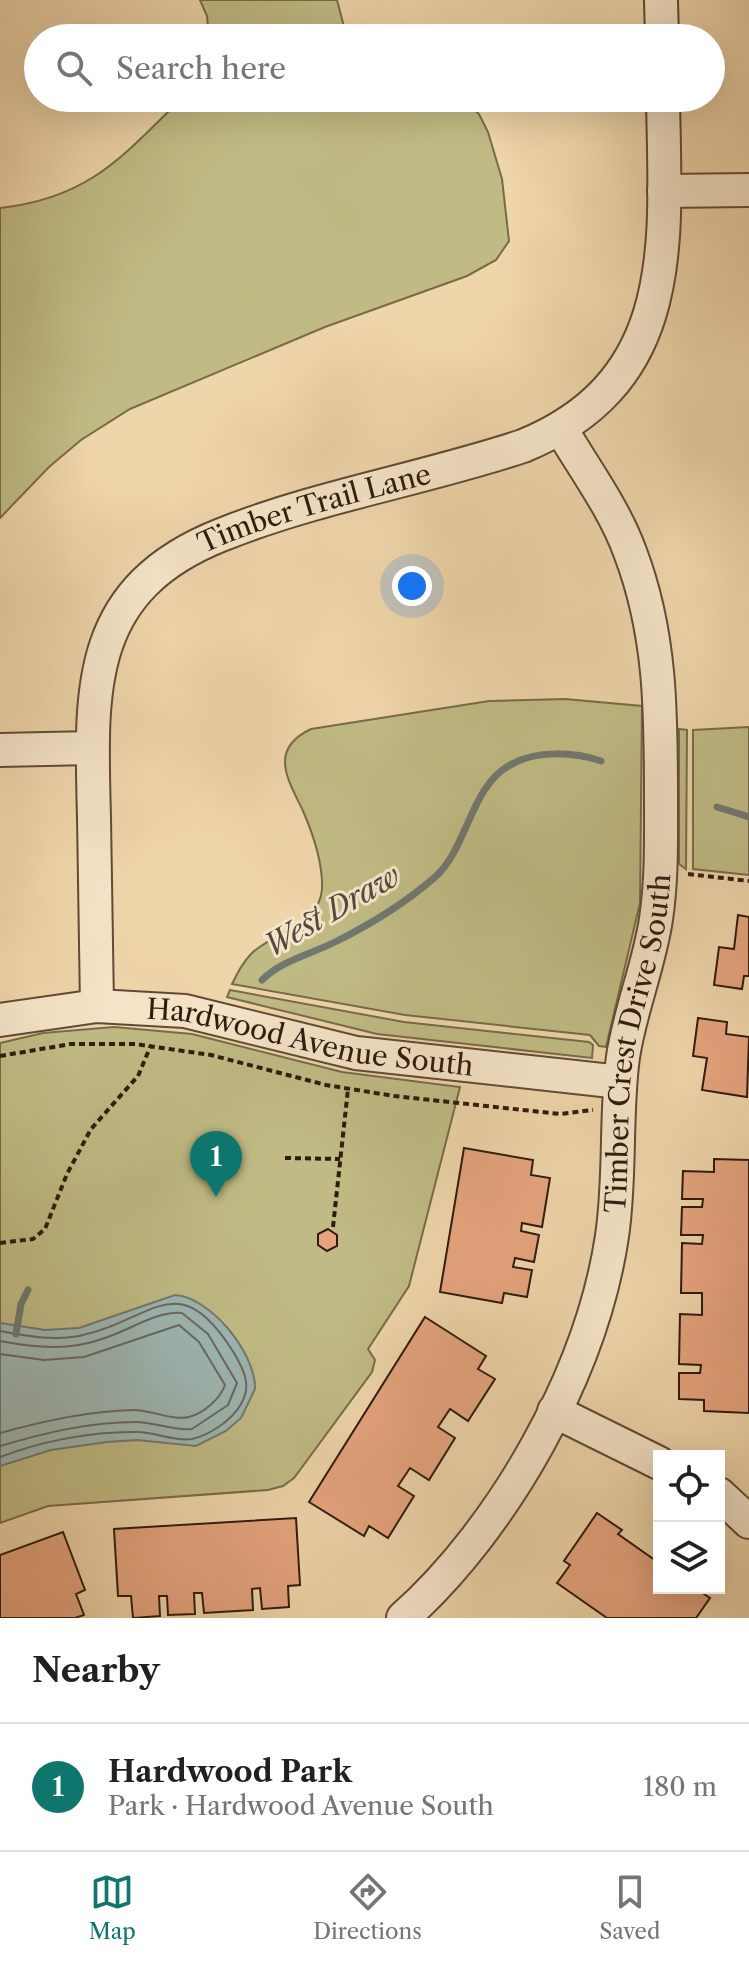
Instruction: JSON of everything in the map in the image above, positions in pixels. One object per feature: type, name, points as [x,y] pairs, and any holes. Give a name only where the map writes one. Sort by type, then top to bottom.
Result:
[{"type":"street","points":[[661,0],[662,24]]},
{"type":"street","name":"Timber Trail Lane","points":[[97,1006],[92,748],[96,683],[107,639],[135,595],[182,555],[249,525],[491,457],[561,429],[612,383],[645,330],[661,274],[663,112]]},
{"type":"street","points":[[664,191],[749,190]]},
{"type":"street","name":"Timber Crest Drive South","points":[[403,1618],[483,1527],[524,1468],[554,1411],[590,1322],[608,1257],[615,1215],[620,1082],[629,1024],[656,922],[661,873],[661,686],[649,611],[629,548],[561,429]]},
{"type":"street","points":[[0,750],[92,748]]},
{"type":"street","name":"Hardwood Avenue South","points":[[0,1020],[97,1006],[185,1011],[356,1053],[620,1082]]},
{"type":"street","points":[[554,1411],[653,1460]]},
{"type":"street","points":[[725,1500],[749,1522]]},
{"type":"path","points":[[661,873],[749,881]]},
{"type":"path","points":[[0,1056],[81,1043],[151,1045],[211,1055],[348,1089],[560,1114],[591,1110]]},
{"type":"path","points":[[0,1243],[33,1239],[45,1229],[67,1174],[91,1129],[138,1076],[151,1045]]},
{"type":"path","points":[[333,1227],[348,1089]]},
{"type":"path","points":[[285,1158],[340,1159]]},
{"type":"shaded area","points":[[200,0],[337,0],[343,24],[208,24]]},
{"type":"shaded area","points":[[168,112],[477,112],[488,132],[502,179],[509,241],[496,260],[467,276],[325,327],[130,409],[81,440],[49,467],[0,518],[0,208],[58,195],[81,184],[141,139]]},
{"type":"shaded area","points":[[565,699],[642,706],[640,903],[606,1047],[599,1046],[590,1035],[405,1015],[232,984],[252,953],[305,920],[319,901],[322,879],[317,849],[285,767],[289,746],[297,737],[311,729],[489,701]]},
{"type":"shaded area","points":[[749,727],[749,875],[693,869],[693,730]]},
{"type":"shaded area","points":[[679,729],[687,730],[686,869],[679,864]]},
{"type":"shaded area","points":[[230,990],[404,1022],[589,1042],[593,1045],[592,1058],[377,1034],[227,997]]},
{"type":"shaded area","points":[[114,1027],[192,1034],[342,1072],[460,1087],[409,1286],[368,1349],[375,1360],[372,1372],[294,1478],[283,1486],[268,1490],[48,1506],[0,1523],[0,1043],[43,1033]]},
{"type":"water","points":[[175,1295],[189,1298],[216,1316],[248,1359],[255,1389],[241,1418],[226,1431],[196,1446],[137,1440],[107,1442],[51,1450],[0,1466],[0,1323],[45,1330],[79,1328]]},
{"type":"building","points":[[738,915],[749,917],[749,976],[744,976],[742,989],[714,985],[719,947],[734,949]]},
{"type":"building","points":[[698,1018],[727,1022],[726,1034],[749,1037],[747,1097],[702,1090],[707,1058],[693,1056]]},
{"type":"building","points":[[464,1148],[533,1160],[531,1175],[550,1178],[542,1227],[522,1223],[521,1231],[539,1235],[534,1262],[515,1258],[513,1267],[532,1270],[527,1297],[504,1293],[502,1303],[440,1292]]},
{"type":"building","points":[[714,1159],[749,1160],[749,1413],[704,1411],[704,1400],[679,1399],[679,1373],[700,1373],[701,1365],[679,1364],[680,1314],[702,1315],[702,1293],[681,1293],[682,1243],[702,1244],[703,1235],[681,1235],[682,1207],[702,1207],[703,1199],[682,1199],[683,1171],[714,1172]]},
{"type":"building","points":[[328,1229],[337,1235],[337,1246],[327,1251],[318,1245],[318,1234]]},
{"type":"building","points":[[425,1317],[486,1356],[478,1369],[495,1379],[468,1421],[450,1409],[438,1427],[455,1438],[429,1480],[410,1468],[398,1486],[414,1496],[388,1538],[369,1526],[364,1536],[309,1502]]},
{"type":"building","points":[[597,1513],[622,1530],[618,1534],[653,1559],[653,1594],[704,1594],[710,1598],[696,1618],[607,1618],[557,1583],[570,1565],[564,1561]]},
{"type":"building","points":[[296,1518],[300,1585],[288,1586],[289,1607],[262,1609],[260,1588],[252,1589],[253,1610],[204,1613],[202,1593],[194,1593],[195,1614],[168,1615],[167,1596],[159,1596],[160,1616],[133,1618],[131,1596],[118,1596],[114,1529]]},
{"type":"building","points":[[63,1532],[85,1590],[76,1594],[84,1615],[75,1618],[0,1618],[0,1555]]},
{"type":"waterway","name":"West Draw","points":[[262,980],[288,962],[375,920],[434,878],[455,851],[487,787],[512,764],[533,756],[556,754],[601,761]]},
{"type":"waterway","name":"West Draw","points":[[717,807],[749,817]]},
{"type":"waterway","name":"West Draw","points":[[16,1334],[21,1304],[28,1290]]},
{"type":"place","name":"Hardwood Park","points":[[216,1197]]}]
